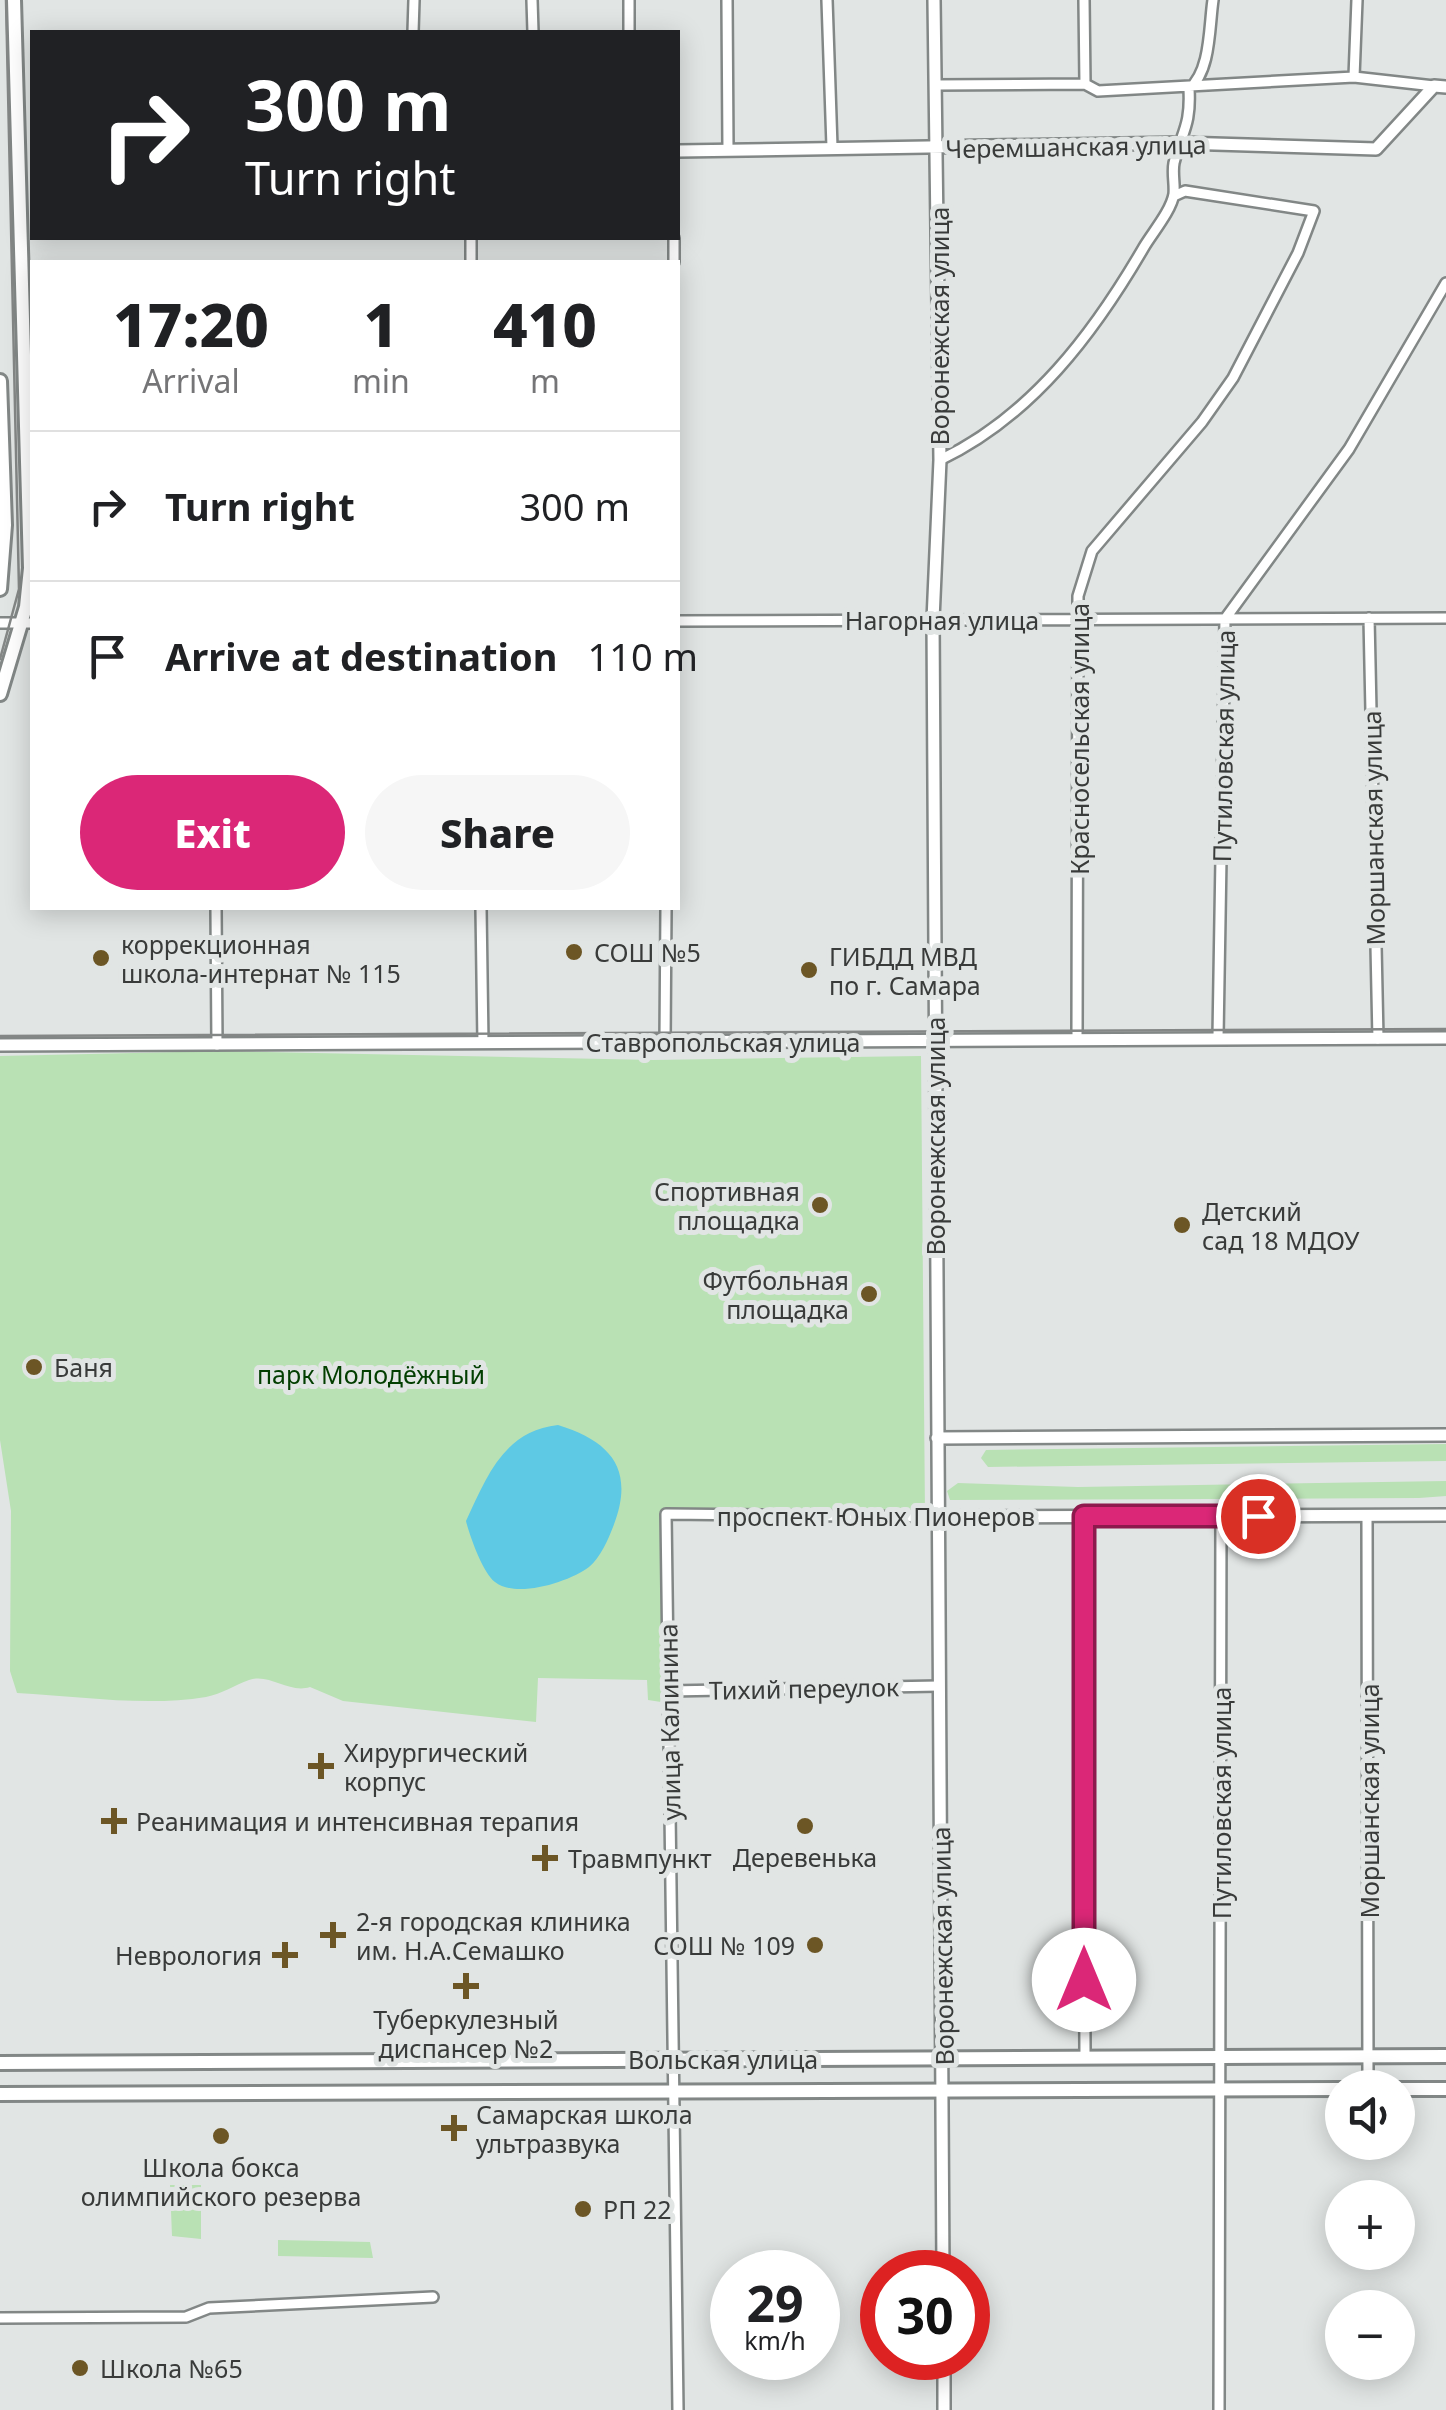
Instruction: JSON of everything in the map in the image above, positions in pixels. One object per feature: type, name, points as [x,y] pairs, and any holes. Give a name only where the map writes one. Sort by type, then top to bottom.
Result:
[{"type":"main road","points":[[0,694],[27,623],[30,568],[26,161],[14,0]]},
{"type":"main road","points":[[0,382],[5,525],[0,590]]},
{"type":"main road","name":"Вольская улица","points":[[0,2063],[1446,2056]]},
{"type":"main road","name":"Вольская улица","points":[[0,2094],[1325,2089]]},
{"type":"main road","points":[[1415,2089],[1446,2089]]},
{"type":"street","points":[[413,30],[414,0]]},
{"type":"street","points":[[532,0],[533,30]]},
{"type":"street","points":[[629,0],[629,30]]},
{"type":"street","points":[[726,0],[728,149]]},
{"type":"street","points":[[827,0],[832,147]]},
{"type":"street","name":"Воронежская улица","points":[[934,0],[940,460],[933,620],[936,1438],[944,2250]]},
{"type":"street","points":[[1084,0],[1086,84]]},
{"type":"street","points":[[940,460],[978,442],[1074,353],[1124,283],[1174,196],[1173,166],[1191,121],[1189,89],[1198,83],[1214,0]]},
{"type":"street","points":[[1354,77],[1357,0]]},
{"type":"street","points":[[936,85],[1086,84],[1098,91],[1354,77],[1440,86]]},
{"type":"street","name":"Черемшанская улица","points":[[680,151],[1182,143],[1376,149],[1440,86]]},
{"type":"street","name":"Красносельская улица","points":[[1076,1038],[1078,596],[1092,551],[1202,422],[1233,378],[1298,253],[1314,211],[1186,192],[1174,196]]},
{"type":"street","name":"Путиловская улица","points":[[1218,1036],[1226,618],[1350,448],[1446,282]]},
{"type":"street","name":"Моршанская улица","points":[[1368,618],[1378,1039]]},
{"type":"street","name":"Нагорная улица","points":[[680,620],[1446,618]]},
{"type":"street","points":[[0,623],[27,623]]},
{"type":"street","points":[[216,910],[217,1046]]},
{"type":"street","points":[[481,910],[482,1043]]},
{"type":"street","points":[[665,1042],[666,910]]},
{"type":"street","name":"Ставропольская улица","points":[[0,1045],[1218,1036],[1446,1038]]},
{"type":"street","points":[[936,1438],[1446,1435]]},
{"type":"street","name":"проспект Юных Пионеров","points":[[666,1514],[1446,1515]]},
{"type":"street","name":"улица Калинина","points":[[666,1514],[678,2410]]},
{"type":"street","name":"Моршанская улица","points":[[1367,1515],[1369,2070]]},
{"type":"street","points":[[1084,1516],[1085,2058]]},
{"type":"street","name":"Путиловская улица","points":[[1219,2410],[1221,1516]]},
{"type":"street","name":"Тихий переулок","points":[[669,1690],[939,1686]]},
{"type":"street","points":[[0,2318],[186,2316],[209,2308],[432,2296]]},
{"type":"street","points":[[944,2380],[944,2410]]},
{"type":"green space","name":"парк Молодёжный","points":[[223,1051],[653,1060],[921,1056],[925,1516],[661,1509],[661,1702],[648,1700],[647,1680],[538,1678],[536,1722],[343,1701],[310,1687],[295,1688],[257,1679],[212,1696],[183,1700],[135,1701],[17,1693],[10,1671],[11,1511],[0,1440],[0,1056]]},
{"type":"green space","points":[[1446,1444],[1446,1461],[988,1467],[981,1458],[986,1450]]},
{"type":"green space","points":[[1446,1481],[1446,1496],[1419,1498],[950,1500],[947,1491],[958,1483],[1078,1487]]},
{"type":"green space","points":[[170,2185],[201,2185],[201,2239],[172,2236]]},
{"type":"green space","points":[[278,2240],[370,2242],[373,2258],[278,2256]]},
{"type":"water","points":[[558,1425],[593,1440],[614,1461],[621,1490],[613,1527],[597,1559],[580,1573],[529,1589],[504,1587],[486,1571],[466,1521],[490,1472],[511,1446],[539,1429]]},
{"type":"tram line","points":[[0,659],[19,589],[6,0]]},
{"type":"tram line","points":[[0,1036],[1446,1029]]},
{"type":"place","name":"СОШ №5","points":[[574,952]]},
{"type":"place","name":"коррекционная школа-интернат № 115","points":[[101,958]]},
{"type":"place","name":"ГИБДД МВД по г. Самара","points":[[809,970]]},
{"type":"place","name":"Спортивная площадка","points":[[820,1205]]},
{"type":"place","name":"Детский сад 18 МДОУ","points":[[1182,1225]]},
{"type":"place","name":"Футбольная площадка","points":[[869,1294]]},
{"type":"place","name":"Баня","points":[[34,1367]]},
{"type":"place","name":"Хирургический корпус","points":[[321,1766]]},
{"type":"place","name":"Реанимация и интенсивная терапия","points":[[114,1821]]},
{"type":"place","name":"Деревенька","points":[[805,1826]]},
{"type":"place","name":"Травмпункт","points":[[545,1858]]},
{"type":"place","name":"2-я городская клиника им. Н.А.Семашко","points":[[333,1935]]},
{"type":"place","name":"СОШ № 109","points":[[815,1945]]},
{"type":"place","name":"Неврология","points":[[285,1955]]},
{"type":"place","name":"Туберкулезный диспансер №2","points":[[466,1986]]},
{"type":"place","name":"Самарская школа ультразвука","points":[[454,2128]]},
{"type":"place","name":"Школа бокса олимпийского резерва","points":[[221,2136]]},
{"type":"place","name":"РП 22","points":[[583,2209]]},
{"type":"place","name":"Школа №65","points":[[80,2368]]},
{"type":"route","points":[[1084,1980],[1084,1516],[1258,1516]]}]
